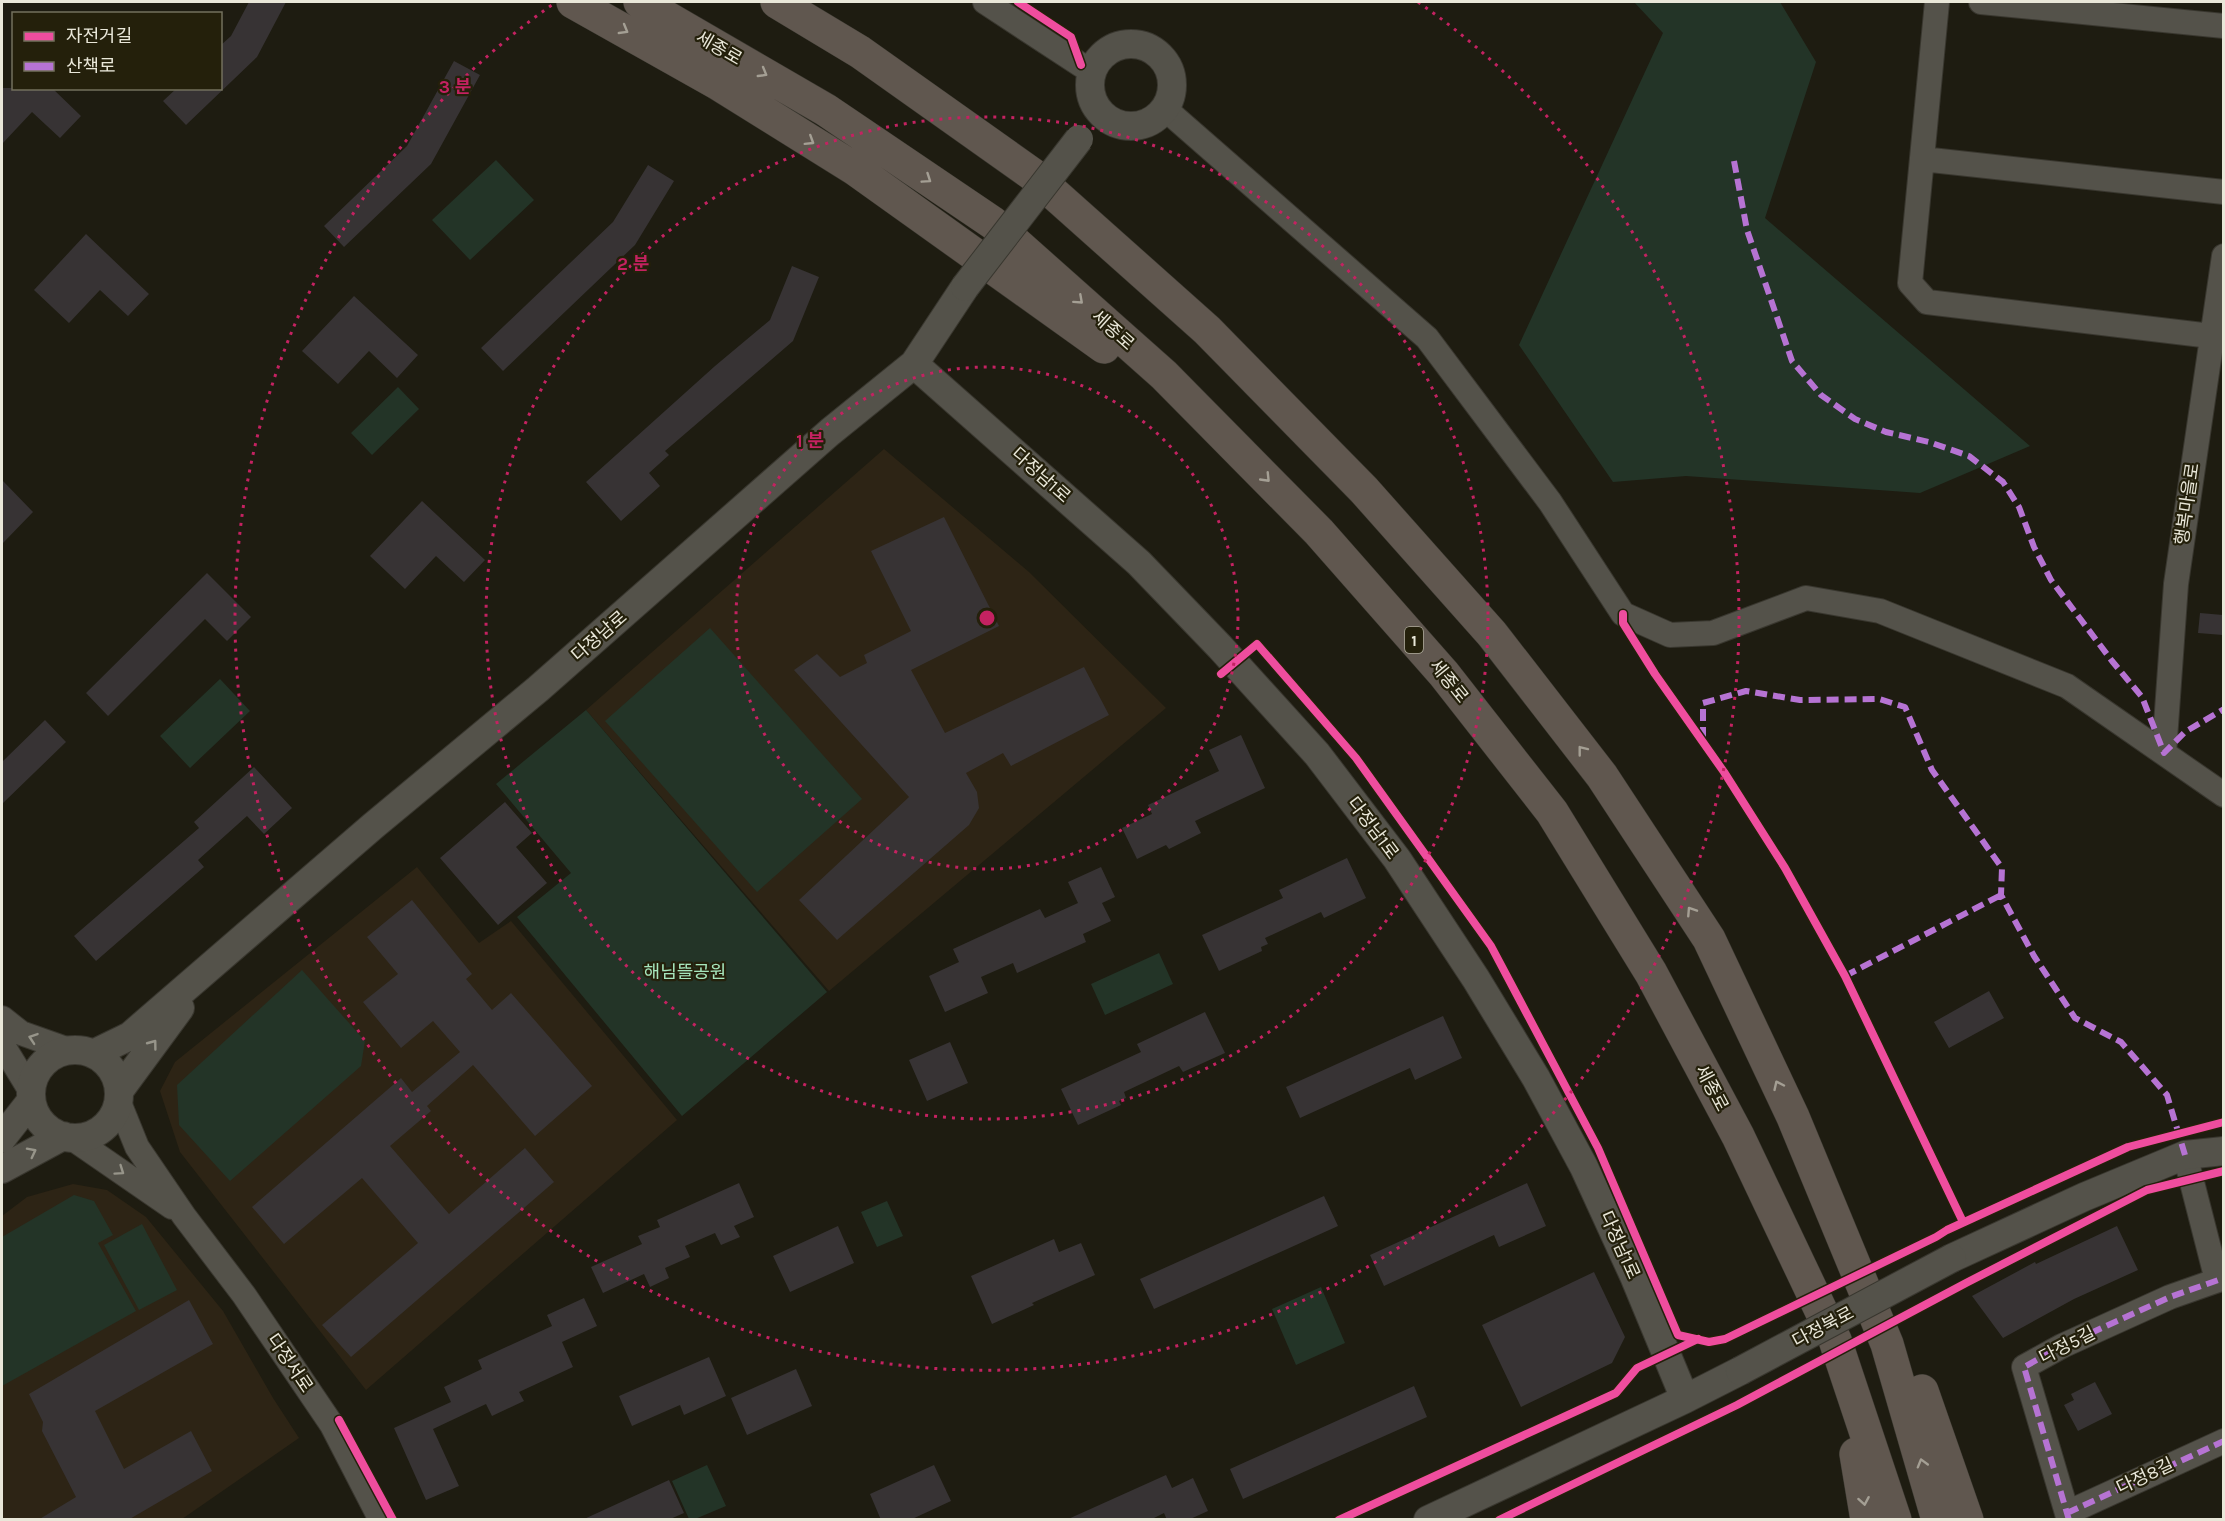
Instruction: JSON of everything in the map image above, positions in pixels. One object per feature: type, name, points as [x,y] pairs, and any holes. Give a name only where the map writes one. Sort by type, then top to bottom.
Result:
[{"type":"highway","points":[[573,2],[717,83],[855,169],[1125,361],[1244,456]]},
{"type":"highway","name":"세종로","points":[[640,2],[826,110],[993,223],[1164,375],[1319,532],[1444,674],[1552,812],[1651,973],[1733,1126],[1835,1340],[1895,1520]]},
{"type":"highway","points":[[777,2],[860,52],[1032,174],[1207,330],[1364,490]]},
{"type":"highway","points":[[816,2],[908,59],[1097,203],[1210,304],[1364,490],[1492,634],[1602,776],[1709,939],[1793,1117],[1887,1344],[1938,1520]]},
{"type":"highway","points":[[1793,1117],[1864,1245],[1923,1392],[1967,1520]]},
{"type":"highway","points":[[1835,1340],[1867,1520]]},
{"type":"street","points":[[984,2],[1092,70]]},
{"type":"street","points":[[1937,2],[1910,283],[1928,302],[2211,336]]},
{"type":"street","points":[[1981,2],[2223,26]]},
{"type":"street","points":[[1134,44],[1147,47],[1162,59],[1172,77],[1172,91],[1164,108],[1158,116],[1146,123],[1133,126],[1119,124],[1103,115],[1091,97],[1092,70],[1109,50],[1121,45],[1134,44]]},
{"type":"street","points":[[1164,108],[1427,338],[1550,502],[1623,614],[1671,635],[1713,633],[1806,598],[1880,611],[2067,687],[2223,795]]},
{"type":"street","name":"다정남로","points":[[212,965],[538,689],[830,432],[914,364],[965,287],[1079,139],[1103,115]]},
{"type":"street","points":[[1922,159],[2223,192]]},
{"type":"street","name":"행복마을로","points":[[2164,753],[2176,584],[2223,256]]},
{"type":"street","name":"다정남1로","points":[[914,364],[1139,563],[1220,647],[1317,754],[1397,859],[1476,979],[1536,1078],[1579,1157],[1634,1276],[1685,1399]]},
{"type":"street","points":[[2,1138],[31,1095],[37,1071],[50,1057],[81,1052],[130,1036],[212,965]]},
{"type":"street","points":[[2,1169],[68,1137],[88,1136],[103,1128],[113,1116],[119,1096],[212,965]]},
{"type":"street","points":[[2,1018],[21,1033],[81,1052],[106,1063],[115,1076],[119,1096],[137,1147],[184,1216]]},
{"type":"street","points":[[2,1044],[31,1095],[37,1117],[48,1129],[68,1137],[184,1216]]},
{"type":"street","name":"다정북로","points":[[1428,1520],[1685,1399],[1952,1258],[2084,1197],[2185,1155],[2223,1151]]},
{"type":"street","points":[[2185,1155],[2220,1279]]},
{"type":"street","name":"다정서로","points":[[184,1216],[244,1295],[332,1425],[381,1520]]},
{"type":"street","name":"다정5길","points":[[2068,1516],[2024,1367],[2073,1341],[2170,1297],[2220,1279]]},
{"type":"street","name":"다정8길","points":[[2068,1516],[2223,1441]]},
{"type":"shaded area","points":[[884,449],[1029,572],[1166,708],[829,991],[586,710]]},
{"type":"shaded area","points":[[417,867],[479,943],[511,921],[677,1120],[366,1390],[180,1152],[160,1091],[175,1062]]},
{"type":"shaded area","points":[[73,1184],[107,1190],[146,1217],[223,1311],[299,1438],[182,1519],[2,1519],[2,1216],[27,1197]]},
{"type":"green space","points":[[1634,2],[1780,2],[1816,62],[1765,218],[2030,446],[1920,493],[1686,476],[1613,482],[1519,345],[1663,33]]},
{"type":"green space","points":[[496,160],[534,200],[470,260],[432,220]]},
{"type":"green space","points":[[398,387],[419,409],[372,455],[351,433]]},
{"type":"green space","points":[[710,628],[862,799],[757,892],[605,721]]},
{"type":"green space","points":[[220,679],[250,711],[190,768],[160,736]]},
{"type":"green space","name":"해님뜰공원","points":[[586,710],[827,992],[682,1116],[517,917],[571,873],[496,784]]},
{"type":"green space","points":[[1159,953],[1173,984],[1105,1015],[1091,984]]},
{"type":"green space","points":[[302,970],[365,1041],[361,1066],[230,1181],[179,1125],[177,1085]]},
{"type":"green space","points":[[74,1195],[94,1201],[113,1235],[98,1243],[136,1311],[2,1386],[2,1237]]},
{"type":"green space","points":[[887,1201],[903,1236],[877,1247],[861,1212]]},
{"type":"green space","points":[[142,1224],[177,1290],[139,1310],[104,1245]]},
{"type":"green space","points":[[1321,1287],[1345,1343],[1296,1365],[1272,1309]]},
{"type":"green space","points":[[707,1465],[726,1506],[695,1519],[689,1519],[672,1481]]},
{"type":"building","points":[[249,2],[286,2],[257,57],[186,125],[163,101],[175,90],[222,90],[222,44],[231,36]]},
{"type":"building","points":[[454,61],[480,75],[431,164],[344,247],[324,226],[407,146]]},
{"type":"building","points":[[2,88],[54,90],[81,116],[60,138],[32,112],[2,144]]},
{"type":"building","points":[[648,165],[674,181],[635,245],[503,371],[481,348],[613,222]]},
{"type":"building","points":[[86,234],[149,294],[128,316],[100,290],[69,323],[34,290]]},
{"type":"building","points":[[792,266],[819,277],[793,341],[665,451],[669,455],[649,473],[660,486],[621,521],[586,482],[715,366],[770,320]]},
{"type":"building","points":[[354,296],[418,355],[397,378],[369,351],[338,384],[302,351]]},
{"type":"building","points":[[2,480],[33,512],[2,544]]},
{"type":"building","points":[[422,501],[485,560],[464,582],[436,556],[405,589],[370,556]]},
{"type":"building","points":[[944,517],[999,626],[911,670],[945,733],[1084,667],[1109,715],[1011,766],[1003,753],[966,773],[977,792],[979,808],[969,825],[837,940],[799,900],[909,797],[794,670],[817,654],[840,677],[867,663],[864,655],[911,631],[871,551]]},
{"type":"building","points":[[207,573],[251,617],[227,641],[205,619],[108,716],[86,693]]},
{"type":"building","points":[[2200,613],[2223,615],[2223,635],[2198,633]]},
{"type":"building","points":[[45,720],[66,742],[2,804],[2,762]]},
{"type":"building","points":[[1241,735],[1265,788],[1195,821],[1201,833],[1169,849],[1166,845],[1137,859],[1122,828],[1152,814],[1148,805],[1219,771],[1209,750]]},
{"type":"building","points":[[254,767],[292,808],[264,834],[247,816],[198,860],[204,867],[96,961],[74,936],[199,828],[194,822]]},
{"type":"building","points":[[505,802],[532,833],[516,847],[547,883],[498,925],[440,858]]},
{"type":"building","points":[[1347,858],[1366,898],[1324,918],[1321,912],[1265,938],[1268,944],[1261,947],[1262,951],[1219,971],[1202,935],[1283,898],[1279,890]]},
{"type":"building","points":[[1101,867],[1115,897],[1102,903],[1111,921],[1083,934],[1086,942],[1017,973],[1013,963],[981,977],[988,993],[945,1012],[929,976],[959,962],[953,949],[1040,909],[1045,918],[1078,903],[1068,882]]},
{"type":"building","points":[[412,900],[472,974],[466,979],[492,1010],[511,993],[592,1086],[535,1136],[473,1065],[427,1106],[431,1111],[390,1146],[449,1214],[525,1148],[554,1182],[351,1357],[322,1325],[418,1243],[362,1178],[284,1244],[252,1207],[401,1078],[412,1092],[460,1052],[433,1021],[401,1048],[363,1002],[398,974],[367,937]]},
{"type":"building","points":[[1989,991],[2004,1018],[1949,1048],[1934,1022]]},
{"type":"building","points":[[1205,1012],[1225,1053],[1183,1072],[1179,1066],[1124,1092],[1126,1098],[1119,1101],[1121,1105],[1078,1125],[1061,1089],[1141,1052],[1137,1044]]},
{"type":"building","points":[[1443,1016],[1462,1058],[1415,1080],[1410,1068],[1300,1118],[1286,1087]]},
{"type":"building","points":[[950,1042],[968,1083],[927,1101],[909,1060]]},
{"type":"building","points":[[739,1183],[754,1217],[734,1226],[740,1237],[721,1245],[715,1233],[685,1246],[690,1257],[665,1268],[669,1278],[650,1287],[644,1274],[603,1293],[591,1267],[642,1244],[638,1236],[660,1227],[657,1220]]},
{"type":"building","points":[[1527,1183],[1546,1226],[1499,1247],[1494,1235],[1384,1286],[1370,1255]]},
{"type":"building","points":[[1324,1196],[1338,1226],[1154,1309],[1140,1279]]},
{"type":"building","points":[[838,1226],[854,1263],[790,1292],[773,1256]]},
{"type":"building","points":[[2117,1226],[2138,1270],[2074,1299],[2003,1338],[1972,1296],[2035,1262],[2036,1264]]},
{"type":"building","points":[[1054,1239],[1059,1252],[1081,1243],[1095,1275],[992,1324],[971,1276]]},
{"type":"building","points":[[1594,1272],[1625,1337],[1612,1363],[1521,1407],[1482,1325]]},
{"type":"building","points":[[584,1298],[597,1326],[562,1342],[573,1367],[519,1392],[524,1401],[492,1416],[486,1404],[433,1429],[459,1486],[426,1500],[394,1428],[451,1402],[444,1387],[482,1369],[478,1360],[552,1326],[547,1315]]},
{"type":"building","points":[[189,1300],[213,1344],[95,1411],[124,1469],[191,1431],[212,1471],[128,1520],[38,1520],[76,1497],[42,1431],[43,1422],[29,1394]]},
{"type":"building","points":[[709,1357],[726,1396],[684,1415],[680,1405],[632,1426],[619,1396]]},
{"type":"building","points":[[796,1369],[812,1406],[747,1435],[731,1398]]},
{"type":"building","points":[[2095,1382],[2112,1414],[2078,1431],[2064,1405],[2074,1400],[2071,1394]]},
{"type":"building","points":[[1414,1386],[1427,1417],[1243,1499],[1230,1469]]},
{"type":"building","points":[[934,1465],[951,1501],[910,1520],[881,1520],[870,1494]]},
{"type":"building","points":[[1166,1475],[1172,1488],[1193,1478],[1208,1511],[1188,1520],[1167,1520],[1164,1513],[1150,1520],[1066,1520]]},
{"type":"building","points":[[669,1480],[684,1513],[668,1520],[582,1520]]},
{"type":"marked path","points":[[1734,161],[1747,230],[1792,361],[1821,395],[1855,419],[1886,432],[1929,442],[1969,456],[2003,482],[2019,507],[2034,547],[2051,580],[2142,697],[2164,753],[2185,732],[2224,709]]},
{"type":"marked path","points":[[1703,739],[1703,703],[1746,691],[1800,700],[1879,699],[1905,707],[1932,770],[2002,868],[2001,895],[2034,956],[2075,1018],[2121,1042],[2167,1095],[2185,1155]]},
{"type":"marked path","points":[[1845,976],[2001,895]]},
{"type":"marked path","points":[[2069,1520],[2024,1367],[2062,1346],[2170,1297],[2224,1278]]},
{"type":"marked path","points":[[2067,1513],[2224,1441]]},
{"type":"cycle path","points":[[1018,2],[1071,37],[1081,65]]},
{"type":"cycle path","points":[[1623,614],[1623,623],[1655,674],[1724,772],[1785,868],[1845,976],[1963,1222]]},
{"type":"cycle path","points":[[1221,674],[1257,644],[1356,758],[1491,946],[1598,1148],[1678,1335],[1709,1342],[1725,1339],[1947,1230],[2128,1147],[2224,1122]]},
{"type":"cycle path","points":[[1499,1520],[1737,1405],[2147,1190],[2224,1171]]},
{"type":"cycle path","points":[[1339,1520],[1616,1393],[1637,1368],[1698,1339]]},
{"type":"cycle path","points":[[339,1420],[393,1520]]}]
